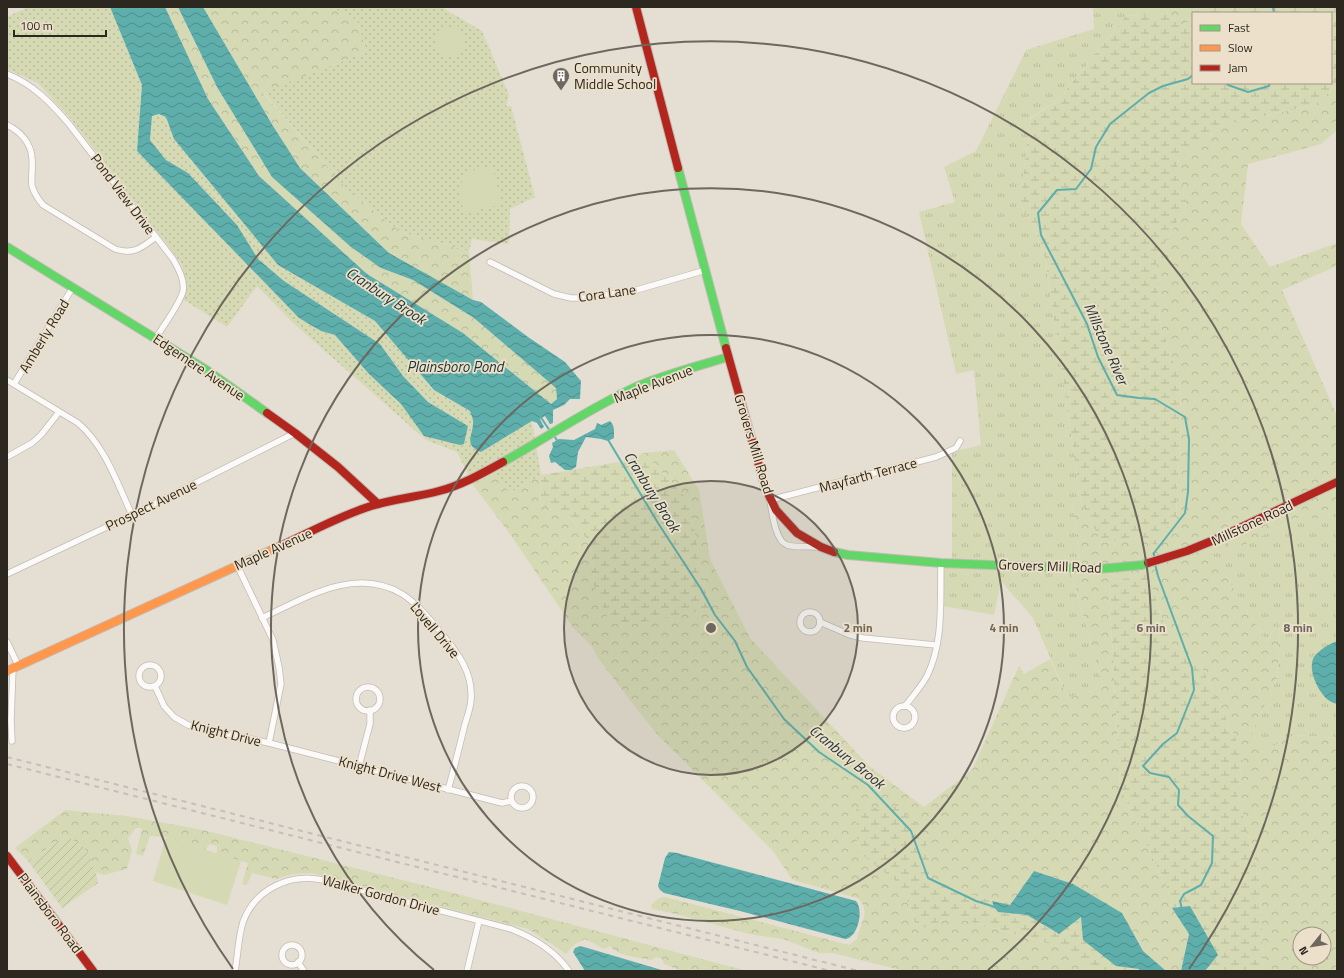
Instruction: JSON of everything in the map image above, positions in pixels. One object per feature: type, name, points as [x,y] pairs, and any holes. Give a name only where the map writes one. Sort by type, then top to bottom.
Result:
[{"type":"street","name":"Grovers Mill Road","points":[[636,7],[728,357],[765,487],[770,500],[786,522],[797,533],[821,547],[848,555],[941,563],[1099,569],[1142,565],[1165,559]]},
{"type":"street","name":"Pond View Drive","points":[[7,74],[18,78],[52,104],[173,259],[182,278],[183,291],[156,338]]},
{"type":"street","points":[[7,125],[20,133],[28,144],[32,157],[32,186],[36,197],[43,205],[115,249],[123,252],[130,252],[139,249],[156,237]]},
{"type":"street","name":"Edgemere Avenue","points":[[7,247],[208,371],[295,433],[348,475],[378,504]]},
{"type":"street","name":"Cora Lane","points":[[490,262],[554,294],[571,298],[585,298],[633,291],[706,270]]},
{"type":"street","name":"Amberly Road","points":[[14,384],[73,287]]},
{"type":"street","name":"Maple Avenue","points":[[13,668],[348,515],[378,504],[420,496],[460,484],[486,471],[607,401],[659,378],[728,357]]},
{"type":"street","points":[[7,380],[78,423],[87,431],[97,444],[132,515]]},
{"type":"street","points":[[7,457],[32,443],[41,435],[59,412]]},
{"type":"street","name":"Prospect Avenue","points":[[7,574],[132,515],[295,433]]},
{"type":"street","name":"Mayfarth Terrace","points":[[770,500],[936,457],[956,448],[960,441]]},
{"type":"street","name":"Millstone Road","points":[[1165,559],[1226,535],[1337,482]]},
{"type":"street","points":[[770,500],[780,540],[788,545],[821,547]]},
{"type":"street","points":[[905,706],[926,677],[933,661],[939,631],[941,563]]},
{"type":"street","points":[[237,565],[272,640],[279,667],[281,684],[269,743]]},
{"type":"street","name":"Lovell Drive","points":[[262,618],[334,586],[354,583],[370,583],[388,587],[402,594],[421,609],[454,648],[470,681],[471,700],[448,790]]},
{"type":"street","points":[[820,622],[850,636],[936,645]]},
{"type":"street","points":[[7,642],[13,668],[11,720],[12,741]]},
{"type":"street","points":[[148,664],[156,666],[161,672],[160,680],[155,686],[144,685],[140,680],[139,672],[148,664]]},
{"type":"street","name":"Knight Drive","points":[[155,686],[164,706],[174,717],[188,725],[269,743]]},
{"type":"street","points":[[367,687],[374,689],[380,696],[379,705],[370,710],[362,709],[357,701],[359,692],[367,687]]},
{"type":"street","points":[[359,766],[370,724],[370,710]]},
{"type":"street","name":"Knight Drive West","points":[[269,743],[502,803],[512,801]]},
{"type":"street","points":[[520,785],[527,786],[533,793],[533,800],[526,808],[518,807],[512,801],[512,792],[520,785]]},
{"type":"street","name":"Plainsboro Road","points":[[7,856],[93,971]]},
{"type":"street","name":"Walker Gordon Drive","points":[[236,971],[241,930],[248,912],[255,902],[267,891],[280,883],[292,879],[304,878],[323,880],[511,929],[531,937],[554,953],[570,971]]},
{"type":"street","points":[[467,971],[479,921]]},
{"type":"street","points":[[298,962],[304,971]]},
{"type":"green space","points":[[28,7],[110,7],[142,85],[137,151],[299,318],[321,331],[335,335],[369,374],[401,404],[424,436],[464,444],[468,426],[428,402],[403,376],[380,344],[284,281],[258,259],[237,225],[188,173],[166,160],[150,140],[152,116],[159,114],[166,117],[174,139],[278,265],[375,321],[434,390],[470,411],[474,423],[471,430],[481,452],[532,421],[541,475],[509,493],[495,471],[477,481],[474,486],[457,452],[426,440],[292,322],[257,286],[227,327],[184,300],[186,286],[181,263],[71,119],[38,83],[7,69],[7,17]]},
{"type":"green space","points":[[165,7],[178,7],[217,87],[381,268],[413,280],[474,318],[556,388],[557,399],[551,404],[463,333],[367,274],[259,176],[208,99]]},
{"type":"green space","points":[[203,7],[331,7],[357,20],[367,52],[263,93],[347,189],[401,232],[469,251],[473,300],[389,253],[300,168],[273,126]]},
{"type":"green space","points":[[331,7],[441,7],[482,31],[509,95],[506,106],[511,106],[535,197],[510,209],[509,244],[472,239],[469,251],[401,232],[347,189],[263,92],[367,52],[357,20]]},
{"type":"green space","points":[[1093,7],[1170,7],[1167,13],[1126,16],[1059,99],[1030,118],[1020,205],[1034,226],[1045,258],[1081,502],[1072,502],[1081,568],[1070,568],[1103,687],[1068,698],[1033,618],[1001,581],[994,615],[943,606],[944,559],[952,560],[952,452],[981,445],[974,370],[956,374],[919,212],[955,202],[944,167],[976,151],[1026,50],[1094,29]]},
{"type":"green space","points":[[1170,7],[1198,7],[1195,12],[1192,12],[1192,16],[1183,29],[1167,13]]},
{"type":"green space","points":[[1198,7],[1337,7],[1337,86],[1314,105],[1224,125],[1177,162],[1186,206],[1156,259],[1160,324],[1179,377],[1181,419],[1176,518],[1162,533],[1157,545],[1134,539],[1102,543],[1081,502],[1045,258],[1034,226],[1020,205],[1030,119],[1059,99],[1126,16],[1167,13],[1183,29],[1192,16],[1192,84],[1332,84],[1332,12],[1195,12]]},
{"type":"green space","points":[[458,26],[464,41],[464,48],[461,53],[450,57],[444,55],[435,46],[435,34],[439,31]]},
{"type":"green space","points":[[1337,86],[1337,130],[1321,144],[1248,164],[1241,224],[1270,267],[1337,243],[1337,266],[1282,290],[1337,416],[1337,511],[1321,518],[1296,518],[1232,551],[1221,537],[1206,544],[1266,641],[1279,622],[1280,631],[1277,678],[1252,733],[1263,752],[1294,735],[1337,738],[1337,971],[1263,971],[1261,887],[1237,792],[1244,757],[1199,661],[1171,644],[1146,570],[1109,586],[1120,787],[1170,895],[1172,908],[1189,934],[1181,971],[1165,971],[1143,951],[1122,913],[1034,871],[1010,905],[992,901],[932,881],[925,834],[857,851],[901,885],[918,930],[953,917],[1061,947],[1091,971],[904,971],[833,953],[819,953],[783,939],[749,934],[652,909],[651,905],[659,898],[665,897],[849,945],[857,939],[865,913],[862,903],[857,898],[796,881],[791,878],[773,851],[658,735],[598,658],[591,645],[574,629],[512,537],[474,486],[477,481],[495,471],[509,493],[541,475],[539,503],[573,520],[591,545],[594,585],[610,622],[623,626],[709,609],[689,501],[644,453],[674,450],[699,490],[710,559],[750,638],[870,767],[924,807],[972,770],[1019,666],[1024,674],[1050,659],[1068,698],[1103,687],[1070,567],[1081,568],[1072,502],[1081,502],[1102,543],[1134,539],[1157,545],[1161,533],[1176,518],[1181,419],[1179,377],[1160,324],[1156,259],[1186,206],[1177,162],[1224,125],[1314,105]]},
{"type":"green space","points":[[493,169],[501,200],[503,201],[504,205],[467,213],[463,208],[460,196],[461,184],[464,178],[468,173],[474,170]]},
{"type":"green space","points":[[644,453],[689,501],[709,609],[623,626],[610,622],[605,613],[594,585],[591,545],[573,520],[539,503],[541,475],[625,461]]},
{"type":"green space","points":[[1337,511],[1337,738],[1294,735],[1263,752],[1252,733],[1277,678],[1280,631],[1279,622],[1266,641],[1206,544],[1221,537],[1232,551],[1296,518],[1321,518]]},
{"type":"green space","points":[[1146,570],[1171,644],[1199,661],[1244,757],[1237,792],[1261,887],[1263,971],[1205,971],[1217,955],[1190,906],[1172,908],[1170,895],[1120,787],[1109,586]]},
{"type":"green space","points":[[899,806],[925,834],[932,881],[992,901],[998,912],[1027,915],[1058,934],[1081,917],[1139,969],[1139,971],[1091,971],[1061,947],[953,917],[918,930],[901,885],[857,851],[856,809]]},
{"type":"green space","points":[[65,810],[127,816],[203,830],[442,890],[747,971],[698,971],[692,969],[685,971],[664,964],[662,959],[656,957],[652,960],[629,956],[614,950],[610,946],[604,949],[585,939],[574,945],[566,954],[528,929],[312,873],[293,874],[276,879],[252,873],[247,885],[242,884],[248,863],[217,854],[217,846],[210,844],[205,850],[166,837],[150,836],[143,856],[136,854],[142,828],[136,828],[128,838],[132,850],[127,869],[103,875],[96,872],[91,863],[67,836],[28,861],[15,848]]},
{"type":"green space","points":[[67,836],[83,847],[91,857],[91,863],[96,872],[98,883],[62,908],[28,861]]},
{"type":"green space","points":[[166,837],[241,861],[227,905],[153,881]]},
{"type":"water","name":"Plainsboro Pond","points":[[110,7],[165,7],[208,99],[259,176],[367,274],[463,333],[551,404],[557,399],[556,388],[474,318],[413,280],[381,268],[351,247],[272,177],[217,87],[178,7],[203,7],[273,126],[300,168],[389,253],[473,300],[481,302],[565,362],[581,381],[580,399],[570,399],[564,405],[553,410],[553,423],[550,424],[545,416],[540,419],[544,427],[541,429],[537,423],[532,421],[481,452],[476,449],[472,446],[470,440],[473,419],[470,411],[434,390],[375,321],[278,265],[174,139],[166,117],[159,114],[152,116],[150,140],[166,160],[188,173],[237,225],[258,259],[284,281],[380,344],[403,376],[428,402],[468,426],[464,444],[460,445],[424,436],[401,404],[369,374],[335,335],[321,331],[299,318],[137,151],[142,85]]},
{"type":"water","name":"Cranbury Brook","points":[[610,421],[614,431],[614,438],[608,441],[586,437],[578,452],[576,467],[571,470],[565,470],[555,462],[551,463],[549,456],[553,447],[552,443],[559,439],[574,440],[595,429],[597,423],[601,425]]},
{"type":"water","points":[[1337,641],[1337,704],[1328,700],[1317,686],[1313,674],[1312,662],[1316,654]]},
{"type":"water","points":[[669,852],[856,901],[858,905],[859,917],[856,929],[850,937],[845,939],[740,911],[664,893],[658,886],[665,858]]},
{"type":"water","points":[[1034,871],[1073,884],[1122,913],[1143,951],[1166,971],[1139,971],[1139,969],[1116,966],[1083,940],[1081,917],[1059,934],[1027,915],[998,912],[992,901],[1010,905]]},
{"type":"water","points":[[1190,906],[1218,955],[1205,971],[1181,971],[1189,934],[1172,908]]},
{"type":"water","points":[[580,946],[665,971],[585,971],[573,952],[575,948]]},
{"type":"waterway","name":"Millstone River","points":[[1273,7],[1274,12]]},
{"type":"waterway","name":"Millstone River","points":[[1154,560],[1154,553],[1185,513],[1188,492],[1189,439],[1185,417],[1155,399],[1117,395],[1098,357],[1087,324],[1041,235],[1038,213],[1057,190],[1076,189],[1091,169],[1096,147],[1110,124],[1149,93],[1163,86],[1188,79],[1192,76]]},
{"type":"waterway","name":"Millstone River","points":[[1227,84],[1248,92],[1269,86],[1270,84]]},
{"type":"waterway","name":"Cranbury Brook","points":[[540,416],[550,431]]},
{"type":"waterway","name":"Cranbury Brook","points":[[553,434],[558,442]]},
{"type":"waterway","name":"Cranbury Brook","points":[[607,438],[658,523],[701,589],[715,615],[735,641],[747,667],[784,719],[819,752],[868,785],[911,831],[928,878],[976,901],[995,907]]},
{"type":"waterway","name":"Millstone River","points":[[1155,564],[1192,668],[1194,690],[1177,733],[1163,744],[1143,766],[1150,773],[1169,777],[1179,790],[1178,805],[1188,816],[1213,836],[1212,863],[1201,885],[1184,894],[1180,901],[1182,909]]},
{"type":"railway","points":[[7,757],[859,971]]},
{"type":"railway","points":[[7,764],[831,971]]},
{"type":"traffic: fast","points":[[678,168],[726,348]]},
{"type":"traffic: fast","points":[[7,247],[208,371],[267,413]]},
{"type":"traffic: fast","points":[[503,462],[586,413],[638,386],[671,374],[728,357]]},
{"type":"traffic: fast","points":[[834,552],[848,555],[941,563],[1099,569],[1142,565],[1148,563]]},
{"type":"traffic: slow","points":[[7,671],[276,548]]},
{"type":"traffic: jam","points":[[636,7],[678,168]]},
{"type":"traffic: jam","points":[[726,348],[765,487],[776,510],[797,533],[821,547],[834,552]]},
{"type":"traffic: jam","points":[[267,413],[338,467],[378,504]]},
{"type":"traffic: jam","points":[[276,548],[359,510],[448,488],[472,478],[503,462]]},
{"type":"traffic: jam","points":[[1148,563],[1187,551],[1214,540],[1337,482]]},
{"type":"traffic: jam","points":[[7,856],[93,971]]},
{"type":"place","name":"Community Middle School","points":[[561,91]]}]
